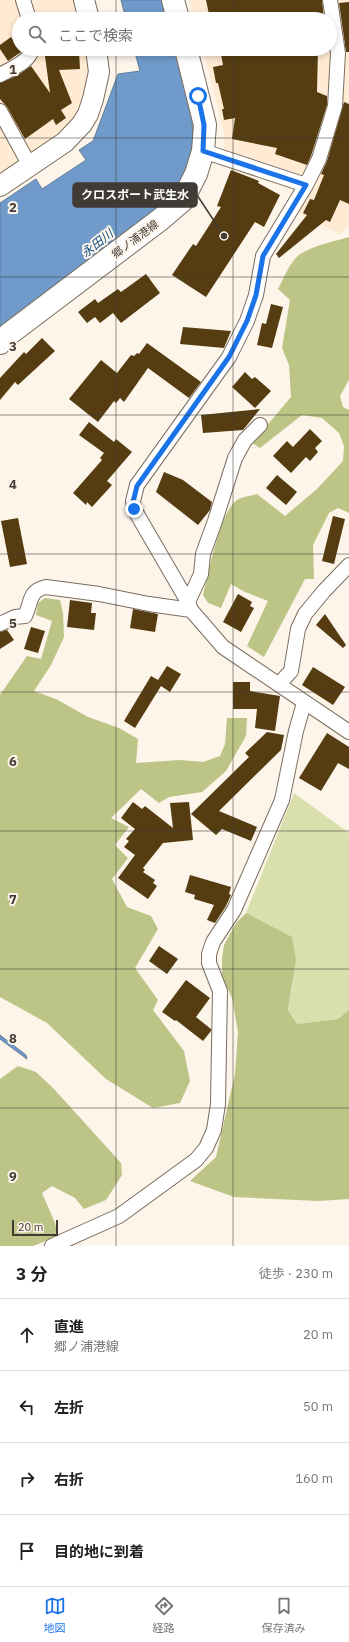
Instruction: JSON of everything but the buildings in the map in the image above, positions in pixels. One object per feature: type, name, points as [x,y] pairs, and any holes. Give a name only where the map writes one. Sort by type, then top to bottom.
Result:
[{"type":"main road","points":[[173,0],[176,12]]},
{"type":"main road","name":"郷ノ浦港線","points":[[0,343],[9,334],[161,219],[182,201],[196,174],[203,151],[204,125],[188,56]]},
{"type":"street","points":[[22,0],[26,12]]},
{"type":"street","points":[[84,0],[87,12]]},
{"type":"street","points":[[330,0],[332,12]]},
{"type":"street","points":[[337,46],[338,53],[335,106],[321,152],[306,185],[263,256],[256,295],[247,321],[229,357],[137,486],[134,495],[134,509],[190,606],[223,647],[349,732]]},
{"type":"street","points":[[0,75],[27,59],[29,56]]},
{"type":"street","points":[[0,186],[73,136],[88,114],[93,99],[99,72],[97,56]]},
{"type":"street","points":[[0,111],[30,166]]},
{"type":"street","points":[[203,151],[306,185]]},
{"type":"street","points":[[190,606],[201,574],[203,554],[235,458],[245,440],[260,425]]},
{"type":"street","points":[[279,684],[291,671],[298,629],[305,614],[324,591],[349,565]]},
{"type":"street","points":[[0,624],[16,617],[26,616],[32,593],[37,589],[46,587],[99,594],[149,604],[190,606]]},
{"type":"street","points":[[52,1246],[119,1216],[196,1160],[206,1148],[214,1130],[218,1104],[220,1008],[220,991],[209,963],[209,954],[213,942],[234,910],[282,800],[296,731],[304,703]]},
{"type":"shaded area","points":[[0,0],[76,0],[79,12],[12,12],[12,56],[87,56],[90,76],[80,114],[67,130],[0,175]]},
{"type":"shaded area","points":[[189,0],[349,0],[349,225],[340,234],[299,214],[294,191],[223,164],[225,136],[205,56],[337,56],[337,12],[192,12]]},
{"type":"green space","points":[[349,237],[349,380],[340,396],[343,407],[349,410],[349,513],[338,508],[329,513],[313,545],[314,579],[305,579],[264,657],[247,646],[268,601],[245,592],[231,584],[221,608],[208,603],[203,595],[211,559],[220,530],[231,506],[237,500],[257,494],[285,516],[317,489],[343,461],[344,446],[339,433],[322,418],[302,415],[260,448],[252,443],[291,397],[289,365],[282,348],[290,300],[278,289],[290,266],[299,255],[317,246]]},
{"type":"green space","points":[[45,598],[60,600],[63,613],[64,637],[51,665],[34,691],[56,699],[88,717],[119,728],[138,739],[136,763],[180,760],[203,762],[220,756],[225,744],[227,718],[247,718],[246,736],[226,771],[202,792],[169,797],[159,803],[141,789],[111,818],[129,827],[115,845],[128,858],[112,879],[127,907],[151,916],[158,929],[135,968],[158,1000],[153,1010],[184,1051],[190,1081],[180,1103],[153,1108],[106,1079],[47,1023],[0,997],[0,695],[27,656],[41,659],[52,621],[36,615],[38,603]]},
{"type":"green space","points":[[294,793],[349,833],[349,1010],[338,1019],[297,1024],[288,1010],[293,983],[246,913]]},
{"type":"green space","points":[[246,913],[292,937],[296,960],[288,1010],[297,1024],[338,1019],[349,1010],[349,1199],[318,1201],[234,1197],[190,1181],[216,1157],[235,1074],[238,1032],[232,998],[222,976],[222,958],[224,945],[236,923]]},
{"type":"green space","points":[[18,1066],[36,1072],[54,1089],[121,1163],[122,1175],[106,1200],[84,1209],[75,1198],[52,1186],[42,1193],[55,1223],[58,1236],[33,1246],[0,1246],[0,1079]]},
{"type":"water","points":[[121,0],[162,0],[166,12],[124,12]]},
{"type":"water","name":"永田川","points":[[136,56],[179,56],[189,100],[193,135],[187,169],[177,188],[161,206],[0,328],[0,203],[36,179],[42,189],[86,160],[79,150],[93,141],[118,74],[140,71]]},
{"type":"water","points":[[0,1035],[26,1055],[27,1059],[0,1039]]},
{"type":"place","name":"クロスポート武生水","points":[[224,236]]},
{"type":"route","points":[[134,509],[133,502],[137,486],[229,357],[247,321],[256,295],[263,256],[306,185],[203,151],[204,125],[198,96]]}]
